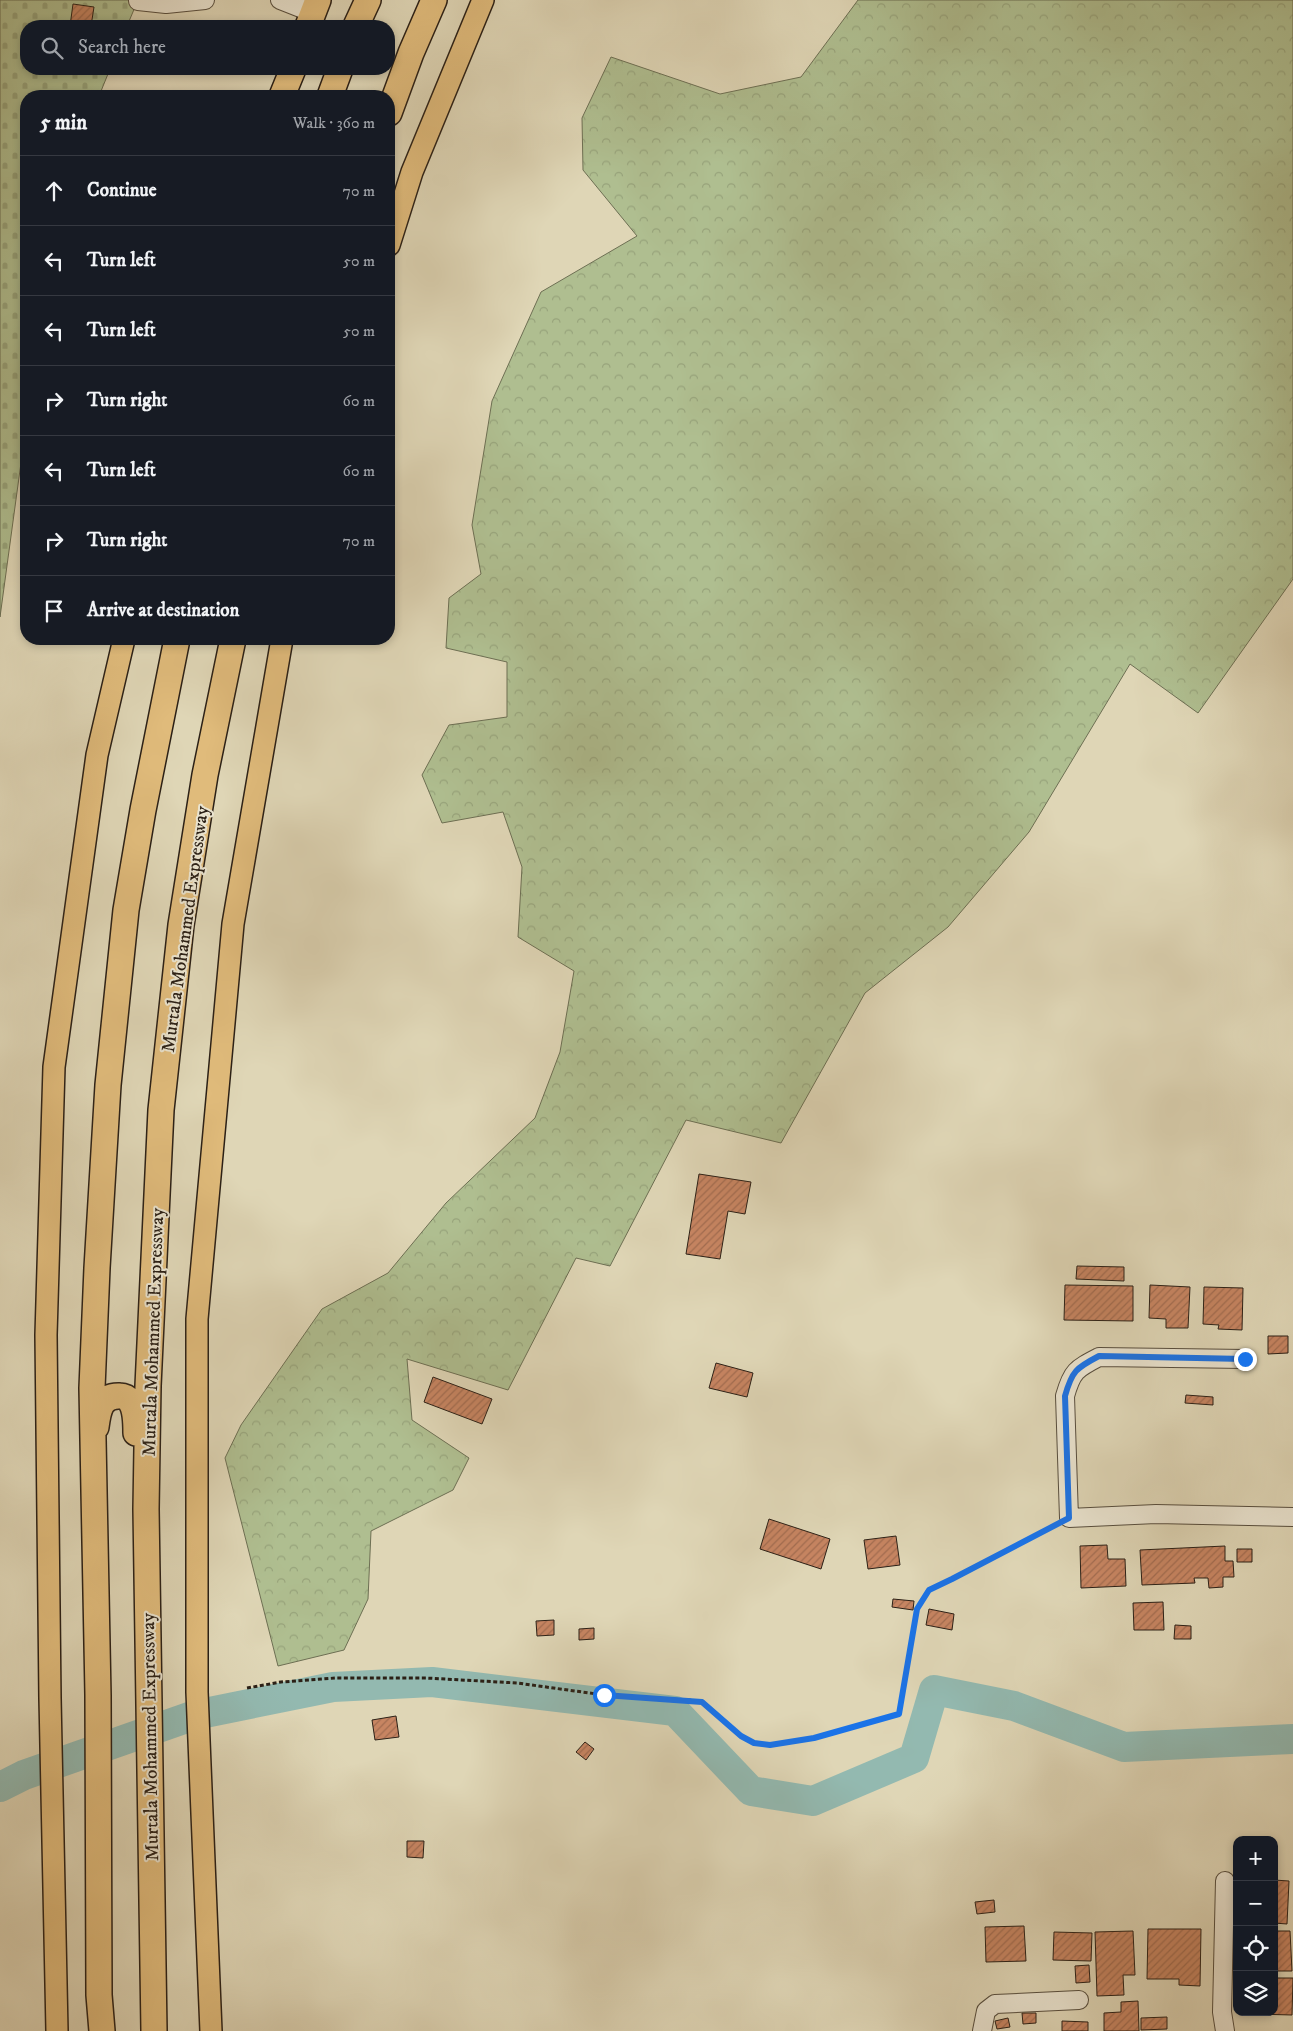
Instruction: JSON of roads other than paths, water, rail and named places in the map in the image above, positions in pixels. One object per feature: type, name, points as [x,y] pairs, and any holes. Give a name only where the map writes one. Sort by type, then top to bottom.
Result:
[{"type":"highway","points":[[359,20],[368,0]]},
{"type":"highway","points":[[395,97],[411,53],[434,0]]},
{"type":"highway","points":[[284,90],[290,75]]},
{"type":"highway","points":[[332,90],[338,75]]},
{"type":"highway","points":[[96,2031],[99,1995],[100,1887],[92,1378],[98,1239],[108,1086],[126,910],[143,810],[176,645]]},
{"type":"highway","name":"Murtala Mohammed Expressway","points":[[154,2031],[146,1509],[148,1386],[161,1110],[181,925],[205,775],[232,645]]},
{"type":"highway","points":[[93,1444],[97,1412],[106,1398],[128,1398],[132,1403],[136,1418],[138,1477],[146,1509]]},
{"type":"highway","points":[[152,1963],[167,2031]]},
{"type":"highway","points":[[99,1995],[102,2031]]},
{"type":"main road","points":[[395,226],[412,172],[483,0]]},
{"type":"main road","points":[[57,2031],[50,1698],[46,1335],[54,1067],[97,755],[123,645]]},
{"type":"main road","points":[[211,2031],[203,1874],[197,1692],[197,1319],[233,924],[281,645]]},
{"type":"street","points":[[138,1],[166,4],[205,0]]},
{"type":"street","points":[[280,0],[313,13]]},
{"type":"street","points":[[1245,1359],[1099,1356],[1082,1366],[1070,1377],[1065,1396],[1069,1518],[1156,1514],[1293,1517]]},
{"type":"street","points":[[1225,2031],[1222,1995],[1226,1881]]},
{"type":"street","points":[[982,2031],[986,2011],[995,2004],[1079,2000]]},
{"type":"waterway","points":[[0,1787],[24,1775],[195,1715],[333,1687],[432,1682],[675,1711],[751,1791],[813,1801],[914,1758],[934,1690],[1014,1706],[1124,1747],[1293,1739]]}]
